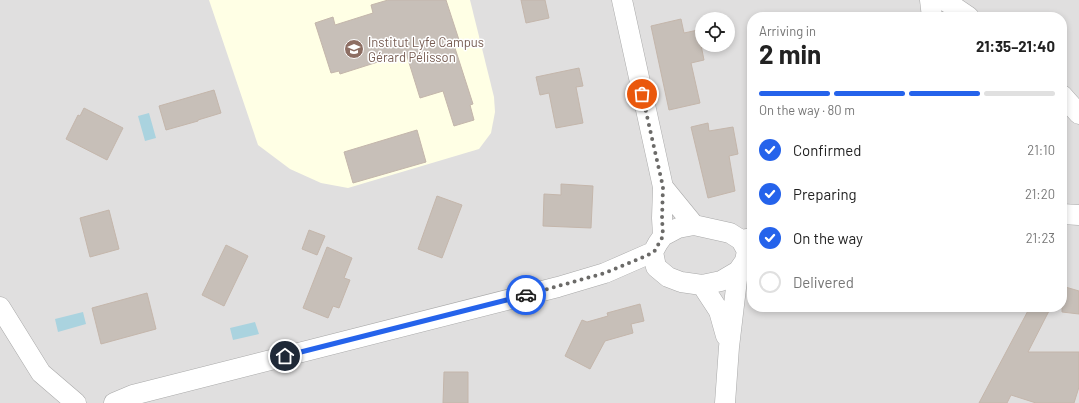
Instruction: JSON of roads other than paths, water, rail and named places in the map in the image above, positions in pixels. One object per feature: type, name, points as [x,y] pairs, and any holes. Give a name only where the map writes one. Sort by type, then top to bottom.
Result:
[{"type":"street","points":[[622,0],[663,187],[662,218],[658,252],[668,277],[681,282],[702,285],[721,281],[745,263]]},
{"type":"street","points":[[930,0],[931,12]]},
{"type":"street","points":[[944,0],[962,12]]},
{"type":"street","points":[[1067,101],[1079,114]]},
{"type":"street","points":[[663,187],[694,225]]},
{"type":"street","points":[[1067,214],[1079,215]]},
{"type":"street","points":[[114,403],[133,395],[542,291],[605,273],[658,252],[678,228],[694,225],[730,233],[746,239],[747,251],[729,348],[725,403]]},
{"type":"street","points":[[702,285],[719,311],[729,348]]},
{"type":"street","points":[[0,307],[41,373],[76,403]]},
{"type":"water","points":[[149,113],[156,138],[145,141],[138,116]]},
{"type":"water","points":[[83,312],[86,324],[58,332],[55,319]]},
{"type":"water","points":[[255,322],[259,334],[233,340],[230,328]]},
{"type":"place","name":"Institut Lyfe Campus Gérard Pélisson","points":[[354,49]]}]
